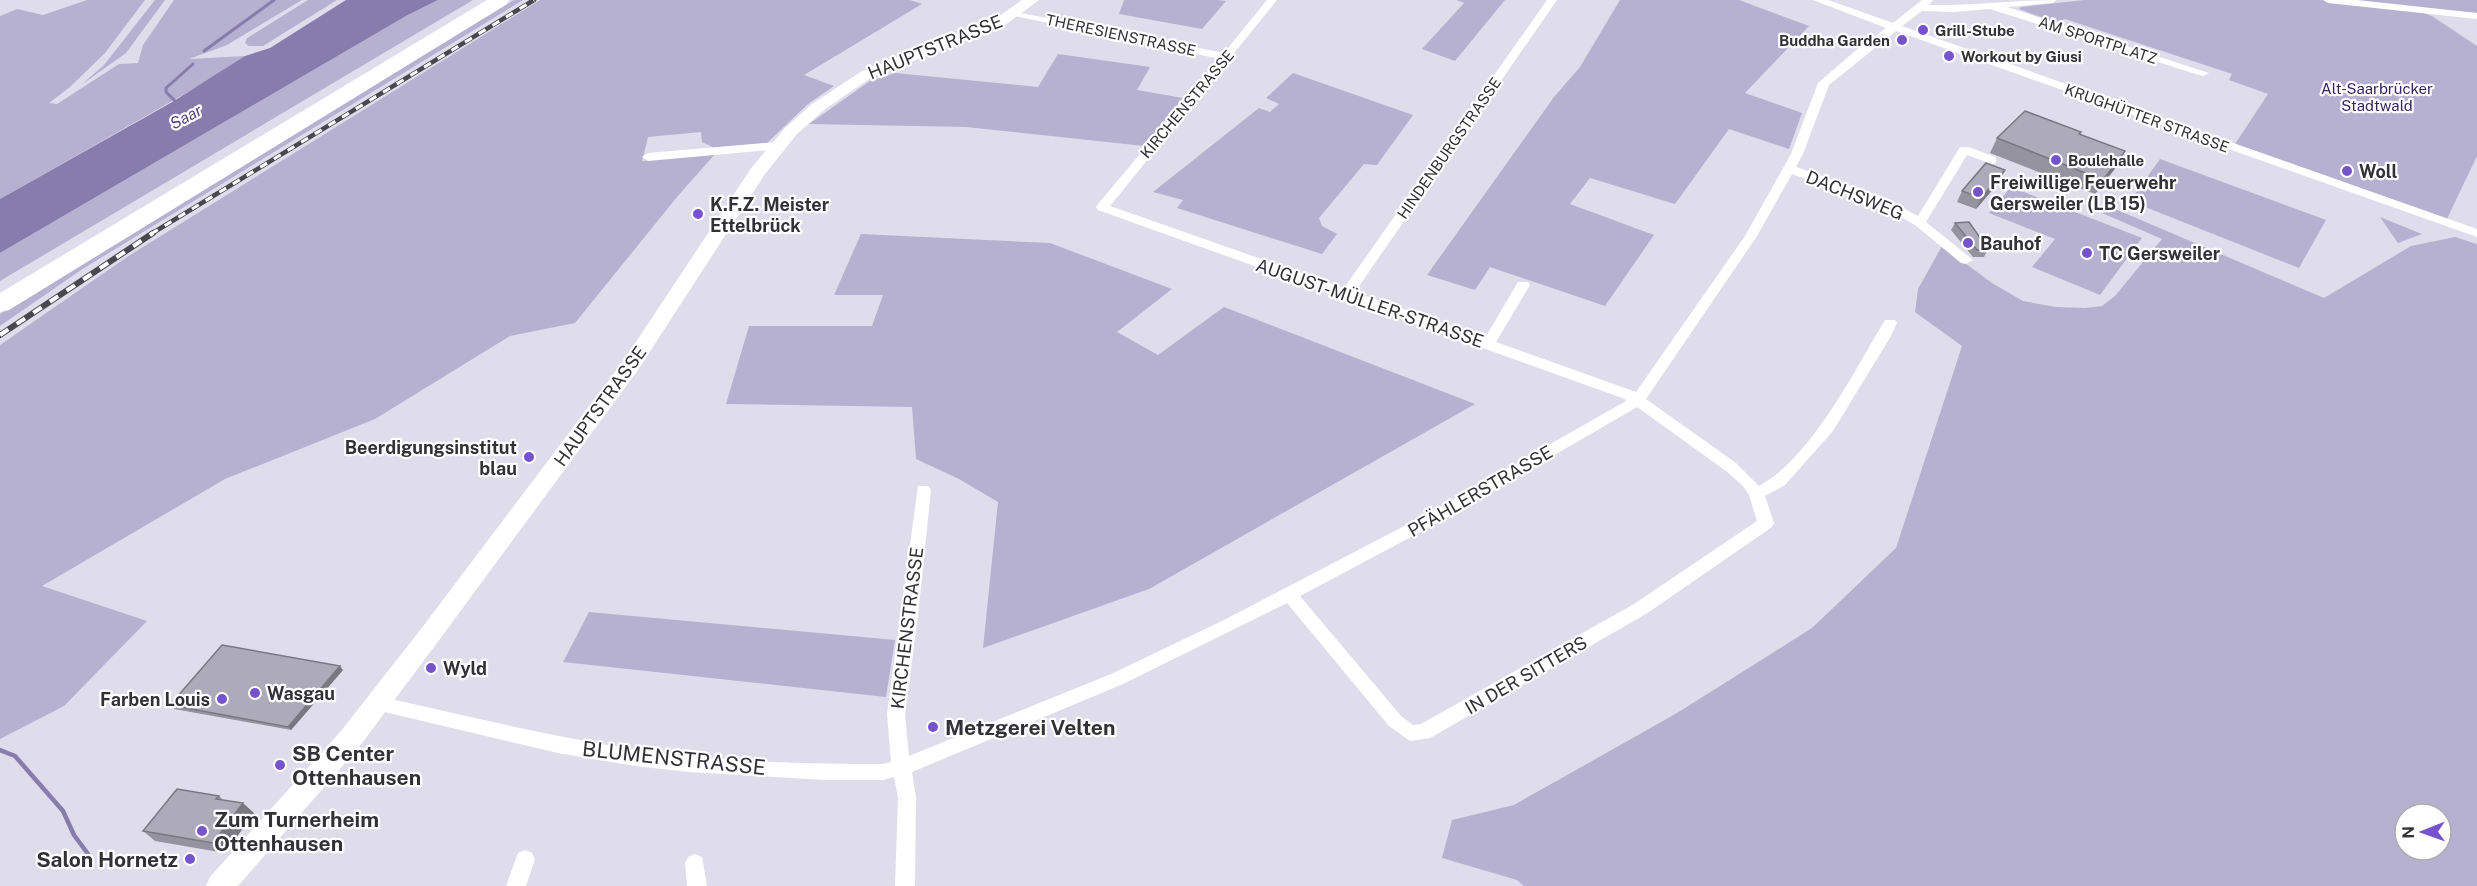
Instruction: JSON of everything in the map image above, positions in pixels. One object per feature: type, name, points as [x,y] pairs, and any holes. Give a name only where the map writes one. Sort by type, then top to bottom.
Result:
[{"type":"highway","points":[[0,293],[488,0]]},
{"type":"highway","points":[[0,304],[151,210],[500,0]]},
{"type":"main road","name":"HAUPTSTRASSE","points":[[220,886],[308,788],[378,704],[631,365],[777,146],[818,107],[867,74],[978,31],[1015,14],[1032,0]]},
{"type":"street","name":"KIRCHENSTRASSE","points":[[1102,207],[1272,0]]},
{"type":"street","name":"HINDENBURGSTRASSE","points":[[1346,296],[1552,0]]},
{"type":"street","name":"KRUGHÜTTER STRASSE","points":[[1818,0],[2477,233]]},
{"type":"street","points":[[1924,4],[1954,9],[2052,0]]},
{"type":"street","points":[[2328,0],[2477,16]]},
{"type":"street","name":"PFÄHLERSTRASSE","points":[[902,767],[1117,679],[1290,595],[1437,516],[1637,399],[1740,253],[1801,146],[1816,99],[1824,83],[1858,53],[1924,4]]},
{"type":"street","name":"AM SPORTPLATZ","points":[[1992,6],[2203,73]]},
{"type":"street","name":"THERESIENSTRASSE","points":[[1015,14],[1227,57]]},
{"type":"street","points":[[648,157],[777,146]]},
{"type":"street","name":"DACHSWEG","points":[[1920,222],[1964,150],[1992,160]]},
{"type":"street","name":"DACHSWEG","points":[[1789,169],[1871,197],[1920,222],[1966,260]]},
{"type":"street","name":"AUGUST-MÜLLER-STRASSE","points":[[1102,207],[1637,399]]},
{"type":"street","points":[[1488,344],[1523,285]]},
{"type":"street","points":[[1756,494],[1780,481],[1828,427],[1890,323]]},
{"type":"street","name":"IN DER SITTERS","points":[[1290,595],[1395,721],[1410,733],[1424,732],[1543,666],[1640,609],[1766,523],[1756,494],[1748,482],[1731,467],[1637,399]]},
{"type":"street","name":"KIRCHENSTRASSE","points":[[905,886],[907,797],[899,754],[896,714],[910,616],[923,490]]},
{"type":"street","name":"BLUMENSTRASSE","points":[[378,704],[558,745],[635,758],[689,764],[824,772],[883,772],[902,767]]},
{"type":"street","points":[[516,886],[525,859]]},
{"type":"street","points":[[696,863],[698,886]]},
{"type":"green space","points":[[87,0],[145,0],[105,53],[70,87],[49,103],[57,104],[119,64],[138,63],[143,45],[174,0],[302,0],[227,45],[189,59],[245,56],[216,76],[0,199],[0,16],[17,9],[43,15]]},
{"type":"green space","points":[[155,0],[165,0],[126,53],[81,85],[104,65]]},
{"type":"green space","points":[[308,0],[337,0],[263,46],[249,46],[245,43],[247,38]]},
{"type":"green space","points":[[438,0],[473,0],[0,281],[0,253],[406,16]]},
{"type":"green space","points":[[514,0],[523,0],[81,270],[0,326],[0,314],[50,282]]},
{"type":"green space","points":[[540,0],[910,0],[922,4],[804,75],[834,86],[808,104],[766,144],[717,149],[702,142],[701,132],[648,137],[642,161],[715,154],[677,197],[575,323],[510,336],[375,419],[225,479],[42,586],[147,621],[64,706],[0,739],[0,345],[127,257]]},
{"type":"green space","points":[[1124,0],[1226,1],[1202,29],[1119,14]]},
{"type":"green space","points":[[1457,0],[1505,0],[1455,61],[1422,49],[1464,3]]},
{"type":"green space","points":[[1620,0],[1739,0],[1809,26],[1745,93],[1802,113],[1789,149],[1729,129],[1675,204],[1590,178],[1570,204],[1654,235],[1605,306],[1490,267],[1475,290],[1427,275],[1554,97],[1580,67]]},
{"type":"green space","name":"Alt-Saarbrücker Stadtwald","points":[[2084,0],[2477,0],[2477,13],[2410,8],[2432,16],[2477,46],[2477,156],[2445,223],[2233,147],[2268,94],[2229,80],[2232,74],[2065,19],[2055,22],[2019,9]]},
{"type":"green space","points":[[1058,54],[1150,67],[1137,90],[1183,98],[1144,146],[966,127],[809,124],[870,81],[895,73],[1038,87]]},
{"type":"green space","points":[[1293,73],[1413,115],[1377,165],[1364,164],[1319,218],[1322,226],[1337,234],[1322,254],[1177,208],[1183,200],[1153,192],[1259,108],[1270,112],[1279,104],[1266,98]]},
{"type":"green space","points":[[2160,159],[2326,220],[2299,268],[2130,201]]},
{"type":"green space","name":"TC Gersweiler","points":[[2011,187],[2142,238],[2100,295],[2032,267],[2055,239],[1989,213]]},
{"type":"green space","points":[[2115,209],[2324,298],[2411,246],[2455,237],[2477,244],[2477,886],[1524,886],[1517,880],[1442,858],[1452,820],[1514,805],[1677,713],[1812,628],[1896,548],[1962,346],[1915,312],[1918,289],[1942,246],[1992,283],[2023,301],[2056,307],[2085,308],[2102,306],[2115,296],[2162,239],[2102,213]]},
{"type":"green space","points":[[2380,217],[2422,234],[2398,243]]},
{"type":"green space","points":[[861,234],[1050,243],[1172,289],[1117,332],[1158,355],[1224,307],[1475,404],[1149,589],[983,648],[998,502],[959,479],[916,459],[912,407],[726,404],[749,326],[872,326],[883,295],[834,295]]},
{"type":"green space","points":[[589,612],[895,640],[886,697],[563,662]]},
{"type":"water","name":"Saar","points":[[346,0],[438,0],[406,16],[0,253],[0,199],[174,101],[245,56],[270,48]]},
{"type":"building","points":[[2025,111],[2125,151],[2103,180],[1997,138]]},
{"type":"building","points":[[1986,163],[2005,170],[1981,198],[1962,191]]},
{"type":"building","points":[[1969,222],[1988,249],[1977,250],[1955,223]]},
{"type":"building","name":"Wasgau","points":[[222,645],[340,666],[288,727],[170,705]]},
{"type":"building","name":"Zum Turnerheim Ottenhausen","points":[[177,789],[219,796],[216,799],[243,803],[213,843],[143,831]]},
{"type":"waterway","points":[[204,51],[274,0]]},
{"type":"waterway","name":"Saar","points":[[178,104],[166,92],[166,88],[193,64]]},
{"type":"waterway","points":[[0,750],[15,756],[63,811],[74,835],[88,854]]},
{"type":"railway","points":[[151,234],[534,0]]},
{"type":"railway","points":[[0,335],[153,233]]},
{"type":"place","name":"Grill-Stube","points":[[1923,30]]},
{"type":"place","name":"Buddha Garden","points":[[1902,40]]},
{"type":"place","name":"Workout by Giusi","points":[[1949,56]]},
{"type":"place","name":"Boulehalle","points":[[2056,160]]},
{"type":"place","name":"Woll","points":[[2347,171]]},
{"type":"place","name":"Freiwillige Feuerwehr Gersweiler (LB 15)","points":[[1978,192]]},
{"type":"place","name":"K.F.Z. Meister Ettelbrück","points":[[698,214]]},
{"type":"place","name":"Bauhof","points":[[1968,243]]},
{"type":"place","name":"TC Gersweiler","points":[[2087,253]]},
{"type":"place","name":"Beerdigungsinstitut blau","points":[[529,457]]},
{"type":"place","name":"Wyld","points":[[431,668]]},
{"type":"place","name":"Wasgau","points":[[255,693]]},
{"type":"place","name":"Farben Louis","points":[[222,699]]},
{"type":"place","name":"Metzgerei Velten","points":[[933,727]]},
{"type":"place","name":"SB Center Ottenhausen","points":[[280,765]]},
{"type":"place","name":"Zum Turnerheim Ottenhausen","points":[[202,831]]},
{"type":"place","name":"Salon Hornetz","points":[[190,859]]}]
